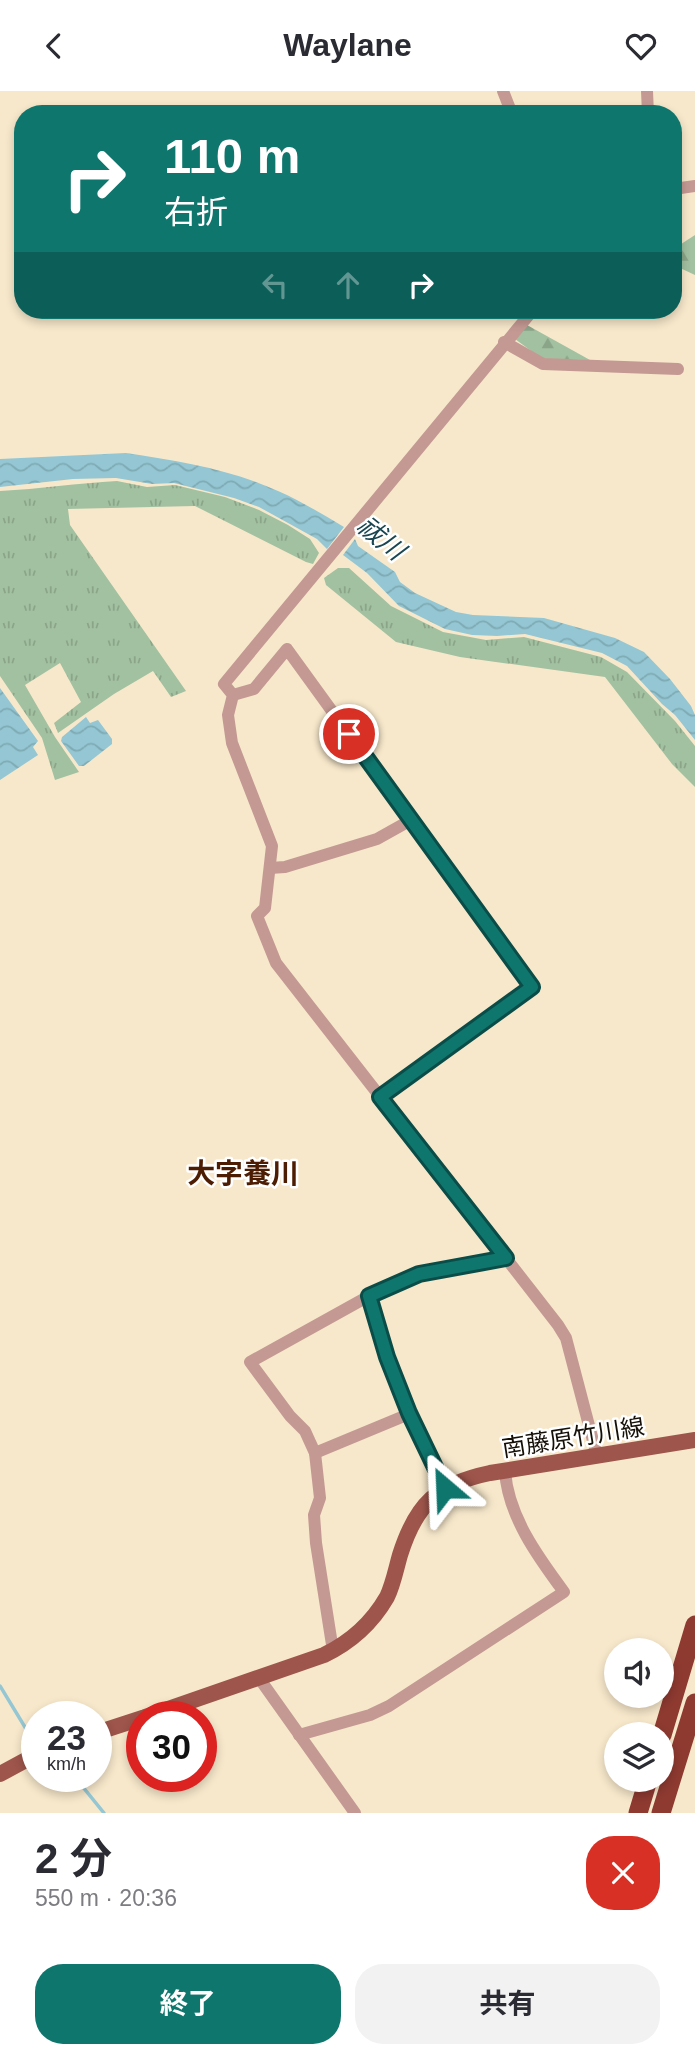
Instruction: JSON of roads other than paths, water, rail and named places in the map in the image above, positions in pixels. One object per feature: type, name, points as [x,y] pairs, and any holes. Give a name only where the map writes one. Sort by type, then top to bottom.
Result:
[{"type":"highway","points":[[666,1722],[695,1625]]},
{"type":"highway","points":[[661,1813],[695,1703]]},
{"type":"highway","points":[[638,1813],[644,1792]]},
{"type":"main road","name":"南藤原竹川線","points":[[187,1701],[333,1651],[359,1633],[388,1595],[408,1529],[424,1506],[445,1488],[465,1478],[695,1440]]},
{"type":"main road","points":[[0,1774],[21,1762]]},
{"type":"street","points":[[233,695],[224,684],[525,319]]},
{"type":"street","points":[[504,342],[542,364],[678,369]]},
{"type":"street","points":[[233,695],[254,689],[287,649],[532,987],[380,1097]]},
{"type":"street","points":[[233,695],[228,715],[232,743],[272,846],[265,908],[257,916],[268,947],[276,963],[566,1338],[597,1456]]},
{"type":"street","points":[[270,868],[285,867],[377,839],[411,820]]},
{"type":"street","points":[[333,1651],[313,1515],[320,1498],[315,1453],[305,1431],[290,1416],[250,1362],[369,1296],[419,1274],[506,1258]]},
{"type":"street","points":[[369,1296],[387,1357],[409,1413],[445,1488]]},
{"type":"street","points":[[315,1453],[409,1413]]},
{"type":"street","points":[[299,1735],[370,1715],[388,1706],[564,1593],[541,1562],[517,1518],[506,1489],[505,1471]]},
{"type":"street","points":[[259,1678],[355,1813]]},
{"type":"water","points":[[126,453],[223,471],[260,483],[344,527],[327,549],[317,539],[259,507],[174,483],[152,484],[116,478],[73,479],[0,487],[0,459]]},
{"type":"water","points":[[355,539],[358,546],[395,572],[400,582],[415,593],[456,612],[544,618],[615,638],[644,652],[691,706],[695,715],[695,740],[675,715],[627,666],[602,653],[525,634],[472,635],[445,629],[399,606],[367,573],[343,555]]},
{"type":"water","points":[[0,688],[38,741],[33,747],[38,755],[0,780]]},
{"type":"water","points":[[86,717],[90,723],[98,720],[112,739],[112,744],[84,766],[79,766],[61,741],[62,737]]},
{"type":"waterway","points":[[0,1686],[21,1721]]},
{"type":"waterway","points":[[87,1792],[104,1813]]},
{"type":"district","name":"大字養川","points":[[243,1173]]},
{"type":"water label","name":"祓川","points":[[381,538]]}]
